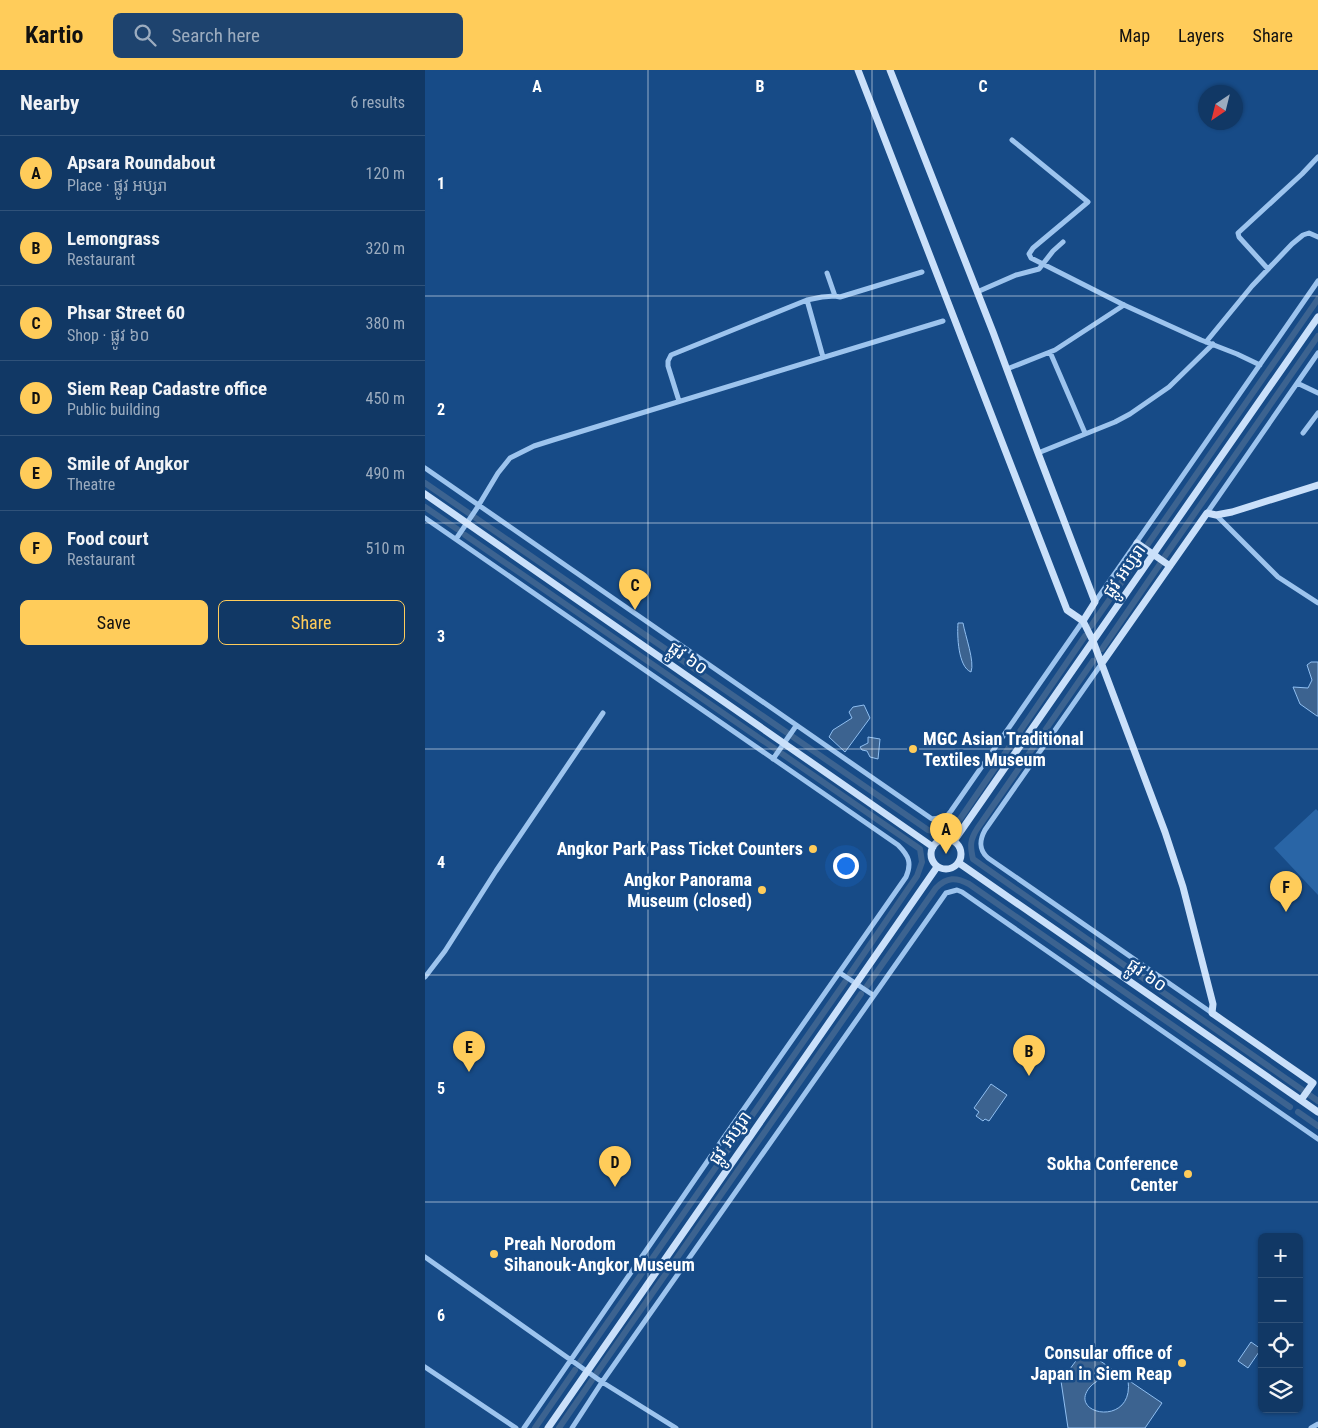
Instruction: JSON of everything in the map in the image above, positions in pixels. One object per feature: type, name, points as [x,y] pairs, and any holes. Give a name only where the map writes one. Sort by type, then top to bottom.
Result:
[{"type":"street","points":[[858,70],[1067,610],[1083,621],[1093,641],[1149,785],[1183,887],[1213,1004],[1212,1014]]},
{"type":"street","points":[[890,70],[1007,369],[1095,602]]},
{"type":"street","points":[[1012,140],[1088,202],[1031,251],[1029,254],[1031,258],[1124,305],[1237,354],[1260,366]]},
{"type":"street","points":[[1267,269],[1239,237],[1238,233],[1318,157]]},
{"type":"street","points":[[1206,342],[1267,269],[1303,235],[1309,233],[1318,237]]},
{"type":"street","points":[[977,292],[1016,275],[1035,271],[1044,264],[1053,250],[1063,242]]},
{"type":"street","points":[[679,401],[668,366],[671,355],[807,300],[847,296],[922,272]]},
{"type":"street","points":[[827,273],[835,296]]},
{"type":"street","points":[[425,468],[795,728],[926,816],[932,819],[946,817],[1318,281]]},
{"type":"street","points":[[807,300],[823,357]]},
{"type":"street","points":[[1007,369],[1050,352],[1073,340],[1124,305]]},
{"type":"street","name":"ផ្លូវ អប្សរា","points":[[954,841],[1318,317]]},
{"type":"street","points":[[456,539],[505,464],[516,453],[679,401],[943,321]]},
{"type":"street","points":[[1038,453],[1115,422],[1169,387],[1213,344]]},
{"type":"street","points":[[1050,352],[1085,433]]},
{"type":"street","points":[[1305,1095],[1316,1084],[1212,1014],[989,858],[983,853],[980,846],[985,830],[1318,353]]},
{"type":"street","points":[[1297,383],[1318,393]]},
{"type":"street","points":[[1303,432],[1318,414]]},
{"type":"street","points":[[1207,513],[1216,515],[1232,512],[1318,485]]},
{"type":"street","name":"ផ្លូវ ៦០","points":[[425,494],[468,521],[933,847]]},
{"type":"street","points":[[1216,515],[1278,577],[1318,603]]},
{"type":"street","points":[[425,518],[898,845],[909,859],[910,868],[907,878],[720,1143],[524,1428]]},
{"type":"street","points":[[1137,542],[1170,566]]},
{"type":"street","points":[[425,977],[445,951],[496,871],[603,713]]},
{"type":"street","points":[[774,758],[795,728]]},
{"type":"street","points":[[948,839],[954,841],[960,847],[959,863],[944,870],[937,867],[931,857],[933,847],[941,840],[948,839]]},
{"type":"street","name":"ផ្លូវ ៦០","points":[[959,863],[1305,1095],[1318,1112]]},
{"type":"street","name":"ផ្លូវ អប្សរា","points":[[548,1428],[937,867]]},
{"type":"street","points":[[572,1428],[602,1382],[873,995],[941,899],[946,893],[951,891],[962,892],[1318,1138]]},
{"type":"street","points":[[840,973],[873,995]]},
{"type":"street","points":[[425,1257],[587,1372],[676,1428]]},
{"type":"street","points":[[425,1367],[516,1428]]},
{"type":"street","points":[[1311,1428],[1318,1424]]},
{"type":"shaded area","points":[[958,623],[963,623],[971,655],[971,672],[963,664],[961,657],[958,642]]},
{"type":"shaded area","points":[[1311,662],[1318,662],[1318,716],[1300,704],[1293,687],[1308,688],[1312,680],[1307,665]]},
{"type":"shaded area","points":[[864,705],[870,718],[845,752],[829,737],[833,730],[852,718],[849,712],[853,707]]},
{"type":"shaded area","points":[[868,737],[880,739],[878,759],[870,757],[867,751],[862,750],[860,747],[868,743]]},
{"type":"shaded area","points":[[1316,809],[1318,811],[1318,895],[1274,848]]},
{"type":"shaded area","points":[[991,1084],[1007,1095],[989,1121],[985,1119],[983,1121],[976,1116],[979,1112],[974,1108]]},
{"type":"shaded area","points":[[1251,1342],[1258,1347],[1258,1353],[1248,1368],[1238,1361]]},
{"type":"shaded area","points":[[1084,1350],[1118,1373],[1100,1380],[1090,1387],[1085,1397],[1087,1404],[1093,1410],[1113,1411],[1122,1405],[1127,1395],[1128,1380],[1162,1403],[1145,1428],[1068,1428],[1061,1381]]},
{"type":"waterway","points":[[1148,544],[1318,299]]},
{"type":"waterway","points":[[1165,556],[1318,336]]},
{"type":"waterway","points":[[425,483],[928,830],[941,830],[960,819],[1085,636]]},
{"type":"waterway","points":[[425,507],[457,529]]},
{"type":"waterway","points":[[465,535],[920,849],[922,862],[917,876],[850,974]]},
{"type":"waterway","points":[[1091,626],[1142,553]]},
{"type":"waterway","points":[[1102,649],[1160,564]]},
{"type":"waterway","points":[[1093,661],[977,829],[971,843],[973,859],[1318,1101]]},
{"type":"waterway","points":[[867,986],[936,888],[948,880],[960,880],[969,884],[1290,1107]]},
{"type":"waterway","points":[[580,1362],[845,982]]},
{"type":"waterway","points":[[596,1374],[861,994]]},
{"type":"waterway","points":[[1298,1112],[1318,1126]]},
{"type":"waterway","points":[[535,1428],[575,1370]]},
{"type":"waterway","points":[[559,1428],[592,1380]]},
{"type":"place","name":"Phsar Street 60","points":[[635,610]]},
{"type":"place","name":"MGC Asian Traditional Textiles Museum","points":[[913,749]]},
{"type":"place","name":"Angkor Park Pass Ticket Counters","points":[[813,849]]},
{"type":"place","name":"Apsara Roundabout","points":[[946,854]]},
{"type":"place","name":"Angkor Panorama Museum (closed)","points":[[762,890]]},
{"type":"place","name":"Food court","points":[[1286,912]]},
{"type":"place","name":"Smile of Angkor","points":[[469,1072]]},
{"type":"place","name":"Lemongrass","points":[[1029,1076]]},
{"type":"place","name":"Sokha Conference Center","points":[[1188,1174]]},
{"type":"place","name":"Siem Reap Cadastre office","points":[[615,1187]]},
{"type":"place","name":"Preah Norodom Sihanouk-Angkor Museum","points":[[494,1254]]},
{"type":"place","name":"Consular office of Japan in Siem Reap","points":[[1182,1363]]}]
